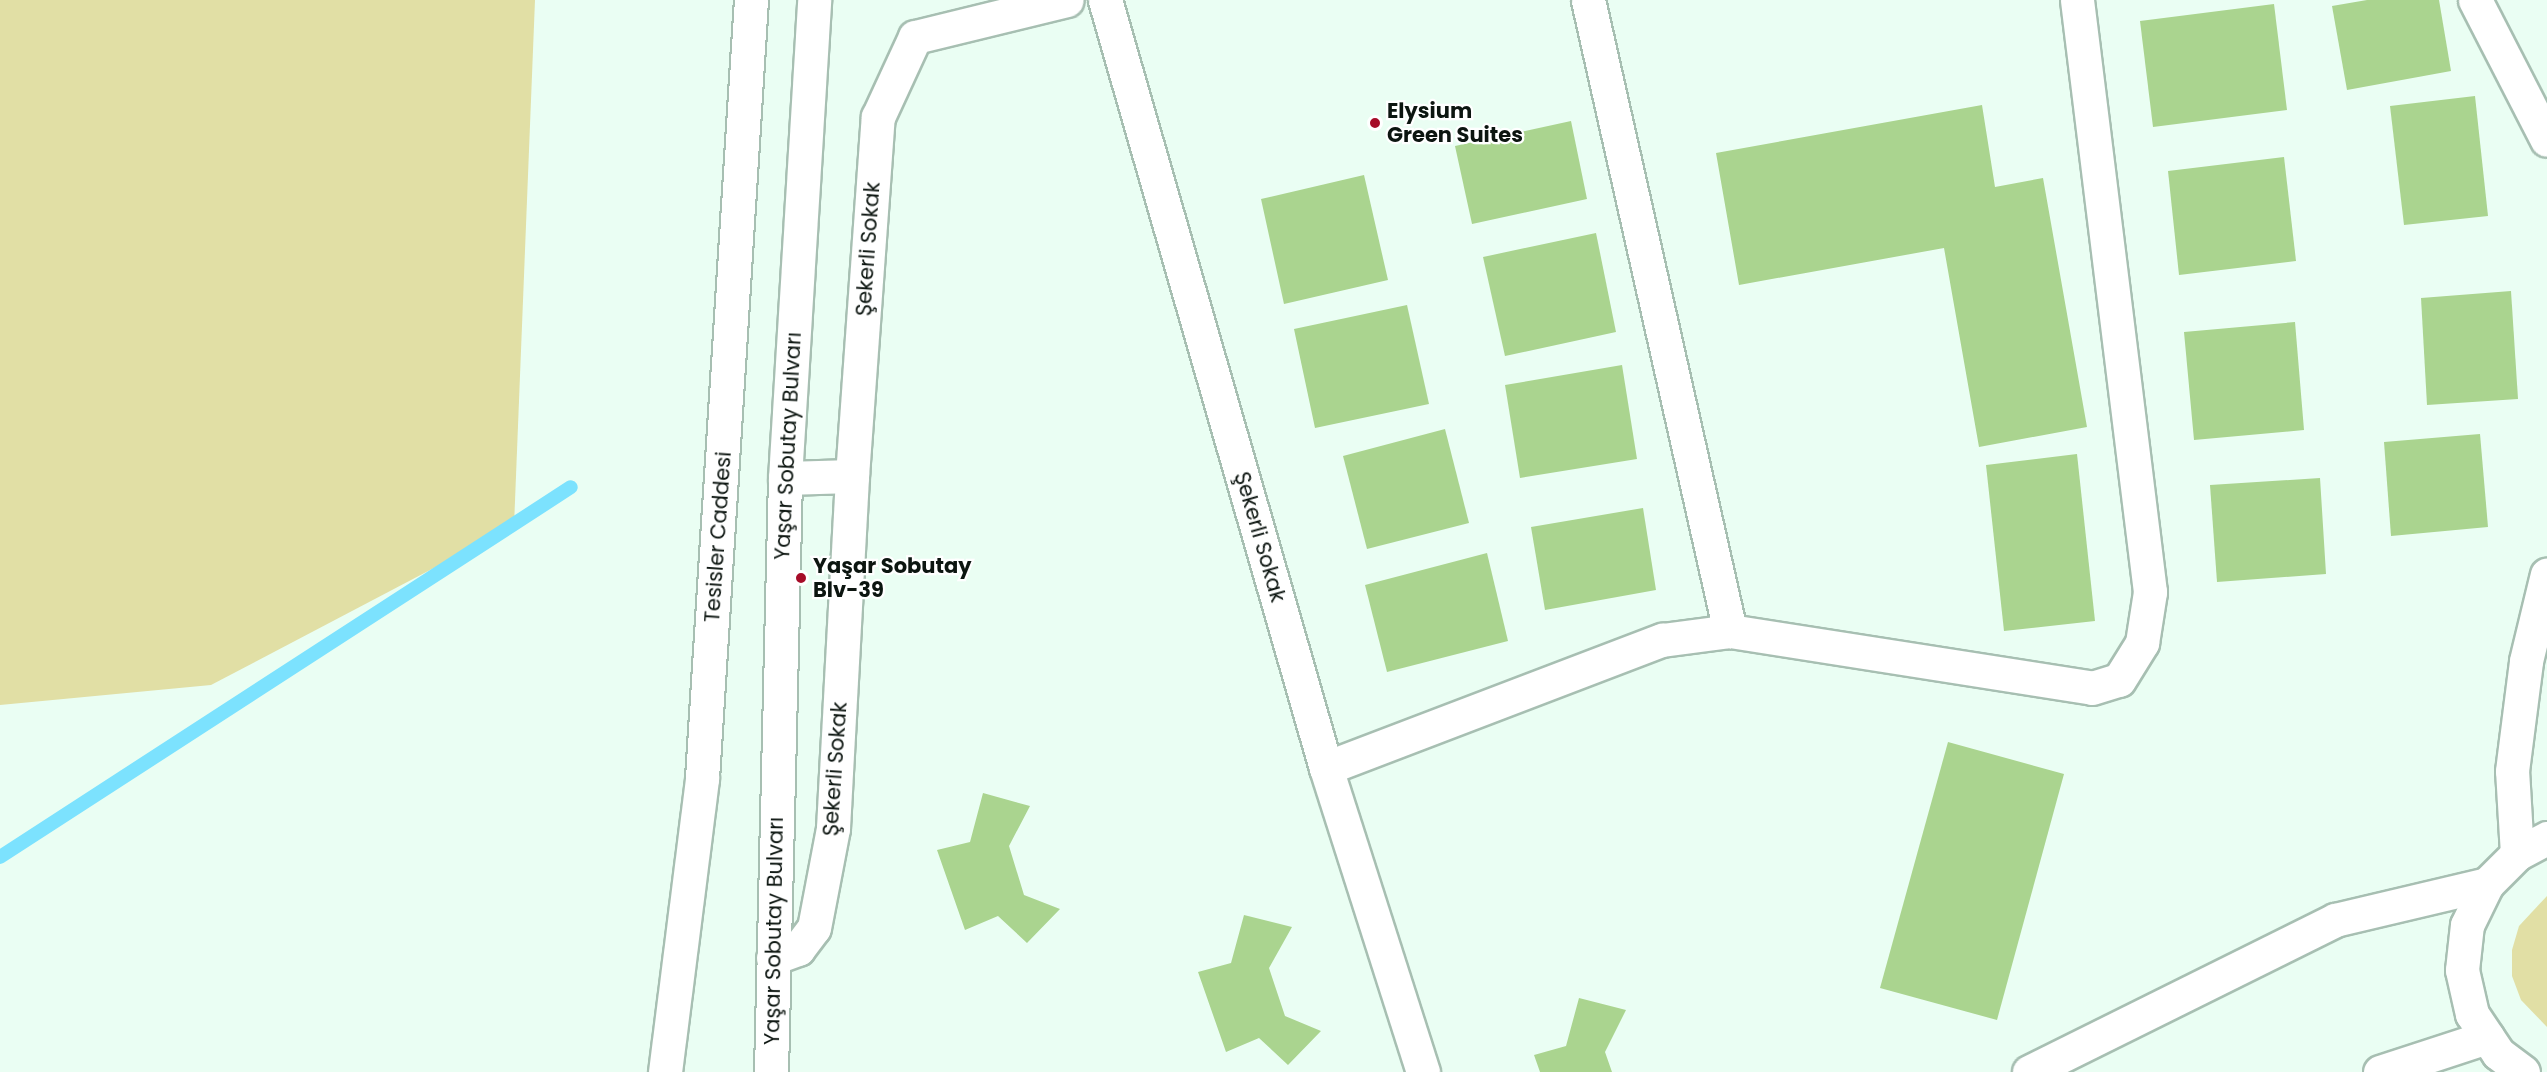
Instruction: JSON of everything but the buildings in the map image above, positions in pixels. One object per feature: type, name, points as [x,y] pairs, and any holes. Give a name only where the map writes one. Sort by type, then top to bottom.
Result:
[{"type":"street","name":"Tesisler Caddesi","points":[[665,1072],[702,778],[751,0]]},
{"type":"street","name":"Yaşar Sobutay Bulvarı","points":[[771,1072],[785,478],[814,0]]},
{"type":"street","name":"Şekerli Sokak","points":[[772,958],[798,949],[813,928],[834,828],[852,476],[878,117],[915,37],[1067,0]]},
{"type":"street","name":"Şekerli Sokak","points":[[1105,0],[1326,768],[1423,1072]]},
{"type":"street","points":[[1588,0],[1730,631]]},
{"type":"street","points":[[1326,768],[1662,640],[1730,631],[2092,688],[2119,680],[2142,643],[2150,592],[2077,0]]},
{"type":"street","points":[[2475,0],[2547,140]]},
{"type":"street","points":[[785,478],[852,476]]},
{"type":"street","points":[[2517,854],[2512,771],[2526,661],[2547,574]]},
{"type":"street","points":[[2380,1072],[2501,1059],[2472,1014],[2462,970],[2467,925],[2487,884],[2517,854],[2547,838]]},
{"type":"street","points":[[2029,1072],[2335,920],[2487,884]]},
{"type":"shaded area","points":[[0,0],[535,0],[514,526],[211,685],[0,705]]},
{"type":"shaded area","points":[[2547,896],[2547,1027],[2521,1000],[2512,976],[2512,950],[2519,926]]},
{"type":"waterway","points":[[0,857],[571,487]]},
{"type":"place","name":"Elysium Green Suites","points":[[1375,123]]},
{"type":"place","name":"Yaşar Sobutay Blv-39","points":[[801,578]]}]
